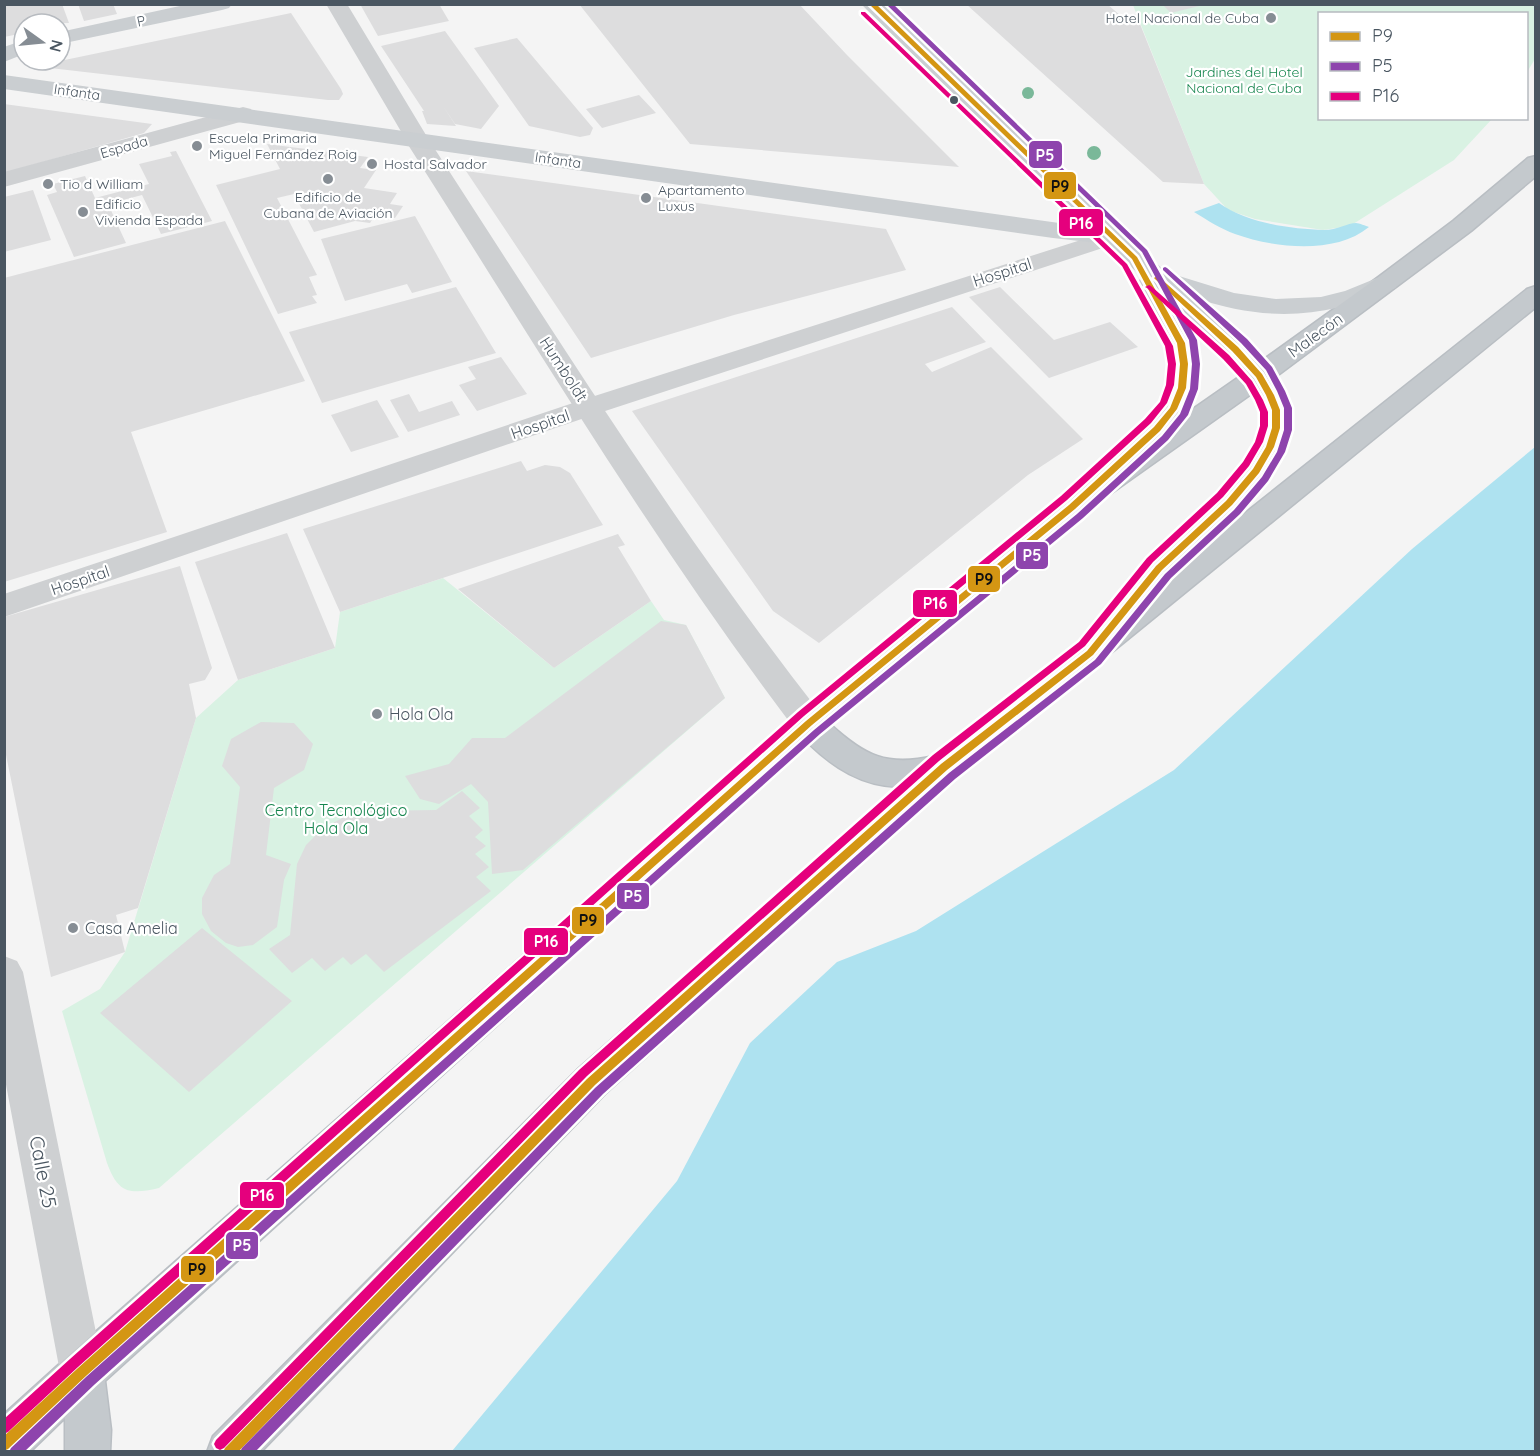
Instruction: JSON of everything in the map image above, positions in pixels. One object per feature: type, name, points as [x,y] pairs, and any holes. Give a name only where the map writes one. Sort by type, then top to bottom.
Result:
[{"type":"highway","name":"Malecón","points":[[4,1445],[82,1372],[809,723],[1072,507],[1259,376],[1386,283],[1462,226],[1536,163]]},
{"type":"highway","points":[[229,1452],[591,1082],[944,767],[1090,653],[1536,294]]},
{"type":"highway","points":[[1090,653],[1159,568],[1229,503],[1256,471],[1276,428],[1276,410],[1259,376]]},
{"type":"highway","points":[[809,723],[844,758],[876,771],[903,774],[944,767]]},
{"type":"highway","points":[[82,1372],[89,1430],[87,1452]]},
{"type":"main road","name":"P","points":[[72,35],[222,4]]},
{"type":"main road","points":[[871,4],[1112,237],[1236,349],[1259,376]]},
{"type":"main road","name":"Infanta","points":[[4,82],[1112,237]]},
{"type":"main road","points":[[989,220],[1022,216],[1032,211],[1049,197],[1056,184]]},
{"type":"main road","points":[[1135,258],[1156,274],[1174,282],[1228,300],[1263,306],[1292,308],[1343,300],[1386,283]]},
{"type":"main road","points":[[1072,507],[1157,429],[1173,409],[1182,388],[1184,364],[1181,344],[1135,258]]},
{"type":"street","name":"Humboldt","points":[[336,4],[417,140],[588,407],[748,644],[809,723]]},
{"type":"street","name":"Espada","points":[[4,180],[243,114]]},
{"type":"street","name":"Hospital","points":[[4,606],[588,407],[1112,237]]},
{"type":"street","name":"Calle 25","points":[[4,972],[82,1372]]},
{"type":"green space","name":"Jardines del Hotel Nacional de Cuba","points":[[1133,5],[1535,5],[1535,59],[1528,70],[1528,12],[1318,12],[1318,120],[1491,120],[1454,160],[1350,226],[1323,230],[1255,219],[1228,210],[1204,184]]},
{"type":"green space","name":"Centro Tecnológico Hola Ola","points":[[443,578],[554,668],[651,601],[664,620],[686,625],[725,698],[159,1188],[132,1191],[120,1186],[107,1163],[62,1011],[100,989],[125,952],[196,718],[238,680],[335,648],[340,612]]},
{"type":"water","points":[[1219,203],[1242,216],[1269,224],[1324,230],[1356,223],[1369,227],[1355,236],[1322,245],[1268,243],[1230,232],[1194,212]]},
{"type":"water","points":[[1535,447],[1535,1451],[452,1451],[677,1181],[750,1043],[837,962],[916,931],[1174,770],[1412,549]]},
{"type":"building","points":[[4,4],[62,4],[65,12],[12,12],[12,35],[4,37]]},
{"type":"building","points":[[78,4],[113,4],[117,14],[84,21]]},
{"type":"building","points":[[360,4],[439,4],[449,21],[378,36]]},
{"type":"building","points":[[579,4],[799,4],[959,167],[690,144]]},
{"type":"building","points":[[966,4],[1107,4],[1121,16],[1136,14],[1204,184],[1163,182]]},
{"type":"building","points":[[1162,4],[1202,4],[1203,5],[1171,13]]},
{"type":"building","points":[[291,13],[343,94],[339,100],[328,100],[72,71],[72,58]]},
{"type":"building","points":[[445,31],[499,106],[481,129],[455,124],[443,106],[456,126],[427,124],[422,111],[424,111],[381,46]]},
{"type":"building","points":[[517,38],[593,128],[590,135],[580,137],[529,126],[474,48]]},
{"type":"building","points":[[639,95],[656,113],[602,128],[586,109]]},
{"type":"building","points":[[4,104],[152,124],[144,133],[4,173]]},
{"type":"building","points":[[267,144],[368,157],[360,168],[376,170],[364,188],[397,193],[390,204],[403,206],[395,218],[375,215],[370,223],[355,221],[314,232],[294,194],[277,198],[317,275],[309,277],[317,295],[312,296],[317,303],[278,314],[216,185],[280,169]]},
{"type":"building","name":"Edificio Vivienda Espada","points":[[176,151],[212,221],[161,234],[142,195],[108,204],[126,243],[74,257],[47,195],[57,192],[53,184],[85,176],[95,198],[149,184],[139,164],[172,156],[170,152]]},
{"type":"building","points":[[466,171],[886,229],[906,270],[734,315],[591,358]]},
{"type":"building","points":[[33,190],[51,240],[4,252],[4,197]]},
{"type":"building","points":[[415,216],[452,282],[412,293],[407,284],[345,301],[321,239]]},
{"type":"building","points":[[225,221],[305,381],[131,432],[167,532],[4,582],[4,278]]},
{"type":"building","points":[[456,287],[496,353],[322,403],[289,332]]},
{"type":"building","points":[[1000,287],[1054,340],[1110,322],[1138,347],[1049,378],[969,297]]},
{"type":"building","points":[[952,307],[986,342],[925,364],[932,372],[991,347],[1083,439],[1028,475],[819,643],[773,611],[632,411]]},
{"type":"building","points":[[501,357],[527,394],[477,411],[459,385],[476,379],[468,367]]},
{"type":"building","points":[[409,394],[419,412],[452,401],[460,415],[408,432],[390,400]]},
{"type":"building","points":[[377,400],[399,437],[351,452],[331,415]]},
{"type":"building","points":[[521,461],[527,471],[545,465],[560,467],[570,473],[603,525],[340,612],[303,529]]},
{"type":"building","points":[[287,533],[335,648],[238,680],[195,562]]},
{"type":"building","points":[[618,534],[625,545],[618,547],[651,601],[554,668],[458,589]]},
{"type":"building","points":[[180,566],[212,668],[205,680],[189,684],[196,718],[138,908],[116,915],[125,952],[51,977],[4,745],[4,617]]},
{"type":"building","points":[[661,621],[686,625],[725,698],[523,870],[492,874],[488,802],[471,784],[439,804],[420,799],[405,776],[449,764],[472,738],[505,738]]},
{"type":"building","points":[[261,722],[294,723],[313,744],[304,770],[274,788],[266,855],[291,864],[284,880],[277,927],[253,945],[238,947],[226,943],[211,931],[202,914],[202,898],[214,875],[230,864],[240,787],[222,766],[231,739]]},
{"type":"building","points":[[462,791],[480,808],[469,816],[483,830],[475,837],[486,846],[475,854],[489,867],[476,877],[491,891],[384,972],[366,954],[351,965],[343,957],[325,971],[312,958],[292,973],[269,949],[290,935],[297,864],[306,845],[322,829],[344,817],[367,811],[436,810]]},
{"type":"building","points":[[202,928],[292,1001],[189,1092],[100,1013]]},
{"type":"transit line","name":"P9","points":[[4,1445],[82,1372],[809,723],[1072,507],[1157,429],[1173,409],[1182,388],[1184,364],[1181,343],[1135,258],[872,4]]},
{"type":"transit line","name":"P5","points":[[15,1452],[90,1381],[817,732],[1080,516],[1165,438],[1184,415],[1194,389],[1196,364],[1193,340],[1145,251],[889,4]]},
{"type":"transit line","name":"P16","points":[[4,1428],[801,714],[1064,498],[1148,421],[1163,403],[1170,385],[1172,364],[1169,346],[1125,265],[863,13]]},
{"type":"transit line","name":"P5","points":[[246,1452],[599,1091],[952,776],[1098,662],[1168,576],[1237,512],[1265,479],[1281,452],[1288,430],[1288,408],[1281,391],[1269,369],[1244,341],[1165,269]]},
{"type":"transit line","name":"P9","points":[[229,1452],[591,1082],[944,767],[1090,653],[1159,568],[1229,503],[1256,471],[1270,447],[1276,428],[1276,410],[1270,395],[1259,376],[1235,349],[1157,278]]},
{"type":"transit line","name":"P16","points":[[220,1444],[583,1073],[936,758],[1082,644],[1150,560],[1220,495],[1246,464],[1259,442],[1264,426],[1264,412],[1259,400],[1249,383],[1226,357],[1149,287]]},
{"type":"place","name":"Hotel Nacional de Cuba","points":[[1271,18]]},
{"type":"place","name":"Escuela Primaria Miguel Fernández Roig","points":[[197,146]]},
{"type":"place","name":"Hostal Salvador","points":[[372,164]]},
{"type":"place","name":"Edificio de Cubana de Aviación","points":[[328,179]]},
{"type":"place","name":"Tio d William","points":[[48,184]]},
{"type":"place","name":"Apartamento Luxus","points":[[646,198]]},
{"type":"place","name":"Edificio Vivienda Espada","points":[[83,212]]},
{"type":"place","name":"Hola Ola","points":[[377,714]]},
{"type":"place","name":"Casa Amelia","points":[[73,928]]}]
